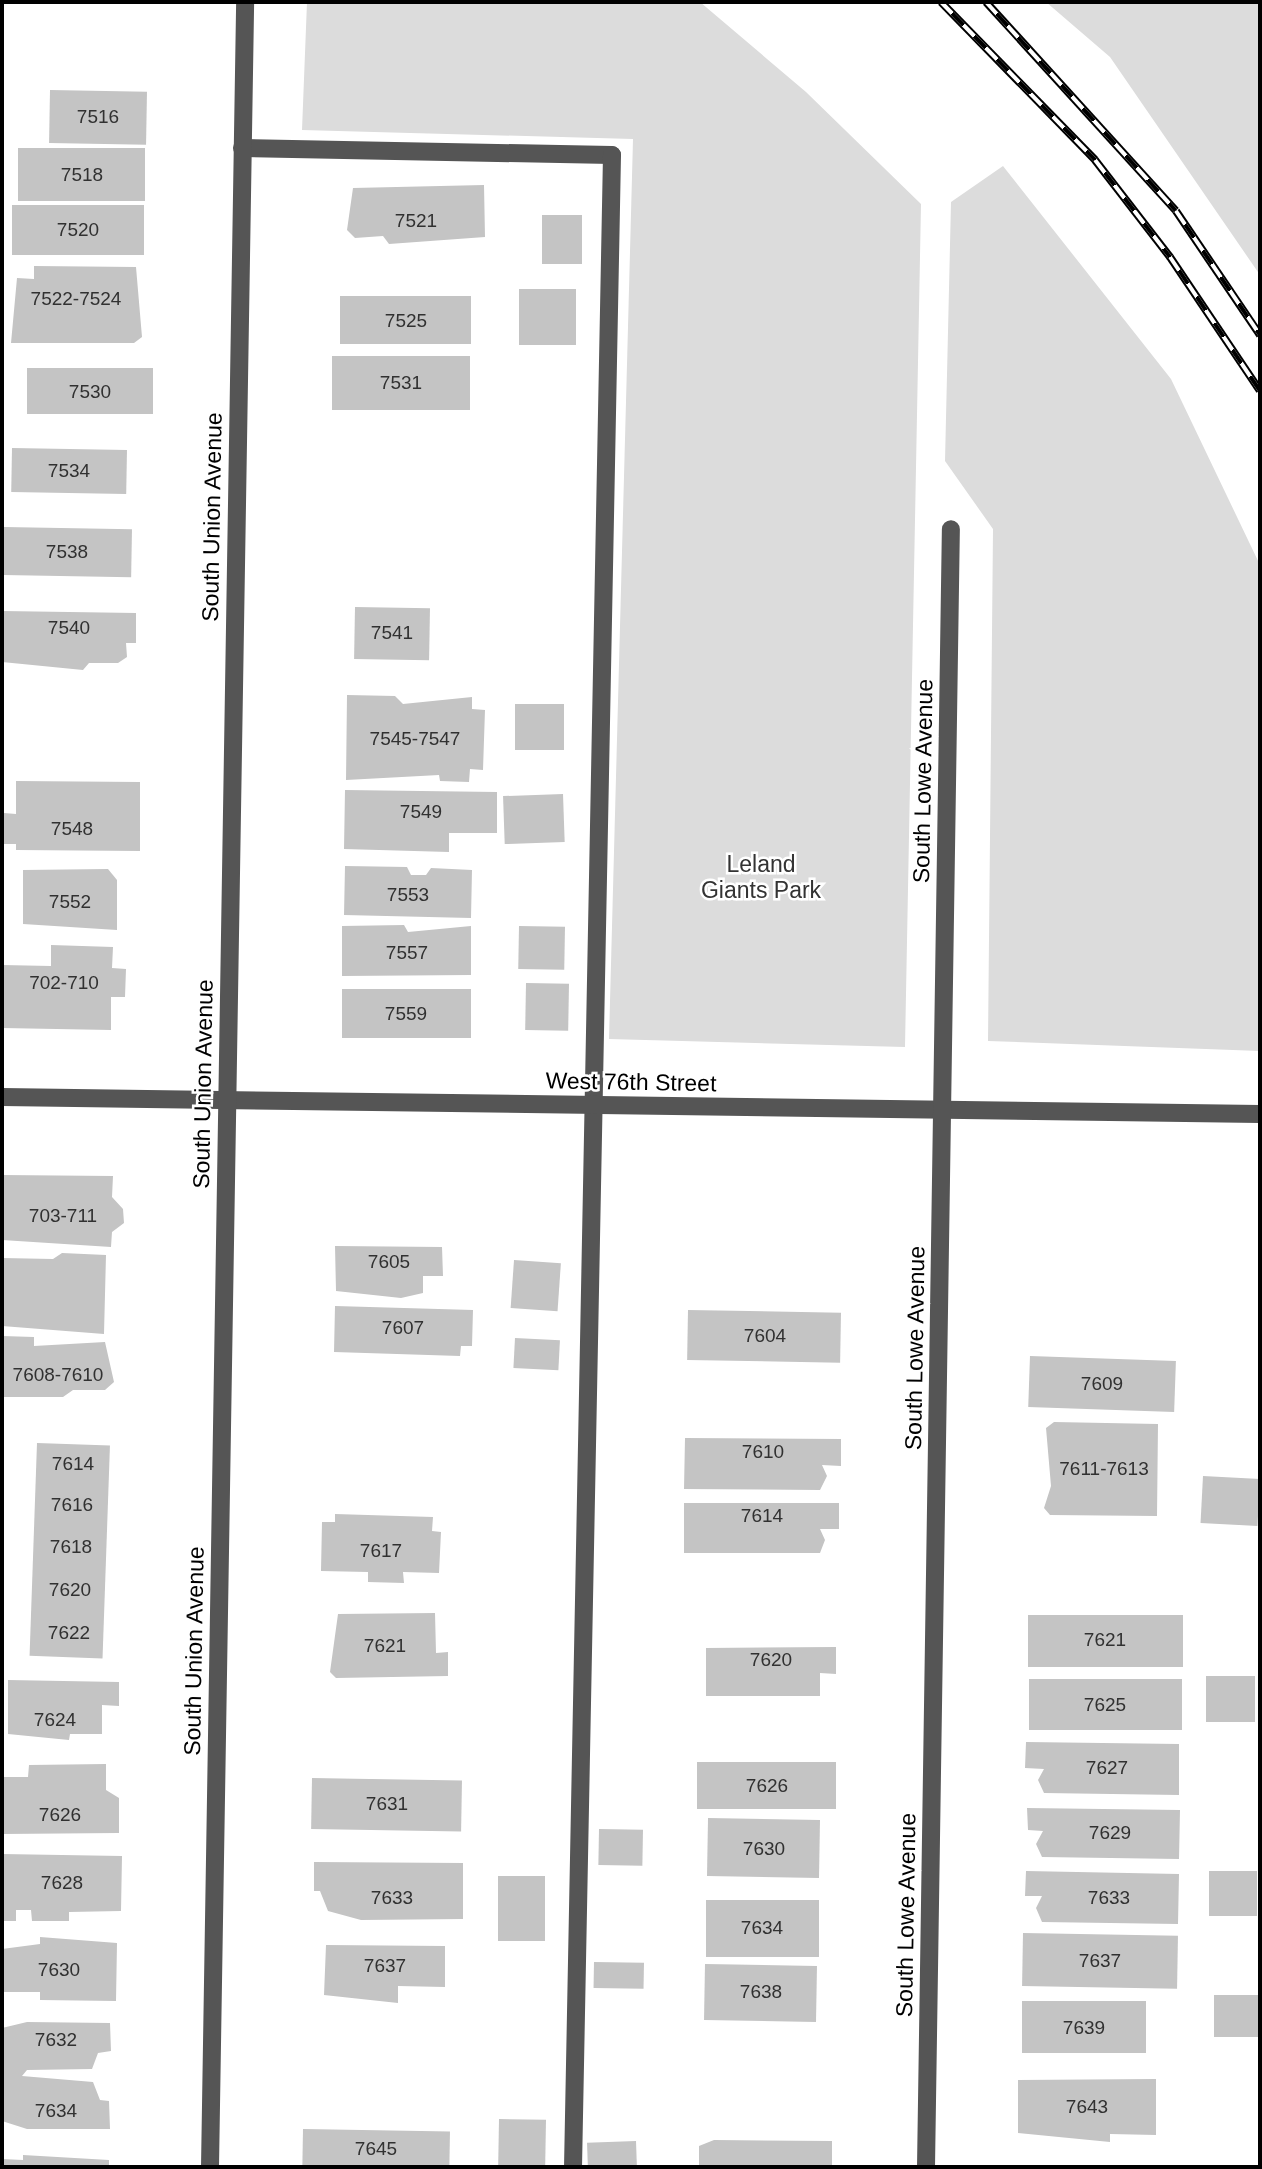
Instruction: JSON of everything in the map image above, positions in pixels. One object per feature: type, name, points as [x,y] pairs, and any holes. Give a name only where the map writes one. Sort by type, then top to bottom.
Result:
[{"type":"street","name":"South Union Avenue","points":[[210,2167],[244,2]]},
{"type":"street","points":[[242,148],[612,155],[573,2167]]},
{"type":"street","name":"South Lowe Avenue","points":[[926,2167],[951,529]]},
{"type":"street","name":"West 76th Street","points":[[2,1097],[1260,1114]]},
{"type":"green space","name":"Leland Giants Park","points":[[307,2],[700,2],[806,92],[921,204],[905,1047],[609,1039],[633,139],[302,130]]},
{"type":"green space","points":[[1046,2],[1260,2],[1260,275],[1110,57]]},
{"type":"green space","points":[[1003,166],[1171,379],[1260,565],[1260,1051],[988,1041],[993,529],[945,461],[951,202]]},
{"type":"building","points":[[50,90],[147,92],[146,145],[49,143]]},
{"type":"building","points":[[18,148],[145,148],[145,201],[18,201]]},
{"type":"building","points":[[484,185],[485,237],[389,244],[383,236],[355,238],[347,230],[353,188]]},
{"type":"building","points":[[12,205],[144,205],[144,255],[12,255]]},
{"type":"building","points":[[542,215],[582,215],[582,264],[542,264]]},
{"type":"building","points":[[34,266],[136,267],[142,337],[134,343],[11,343],[17,278],[34,279]]},
{"type":"building","points":[[519,289],[576,289],[576,345],[519,345]]},
{"type":"building","points":[[340,296],[471,296],[471,344],[340,344]]},
{"type":"building","points":[[332,356],[470,356],[470,410],[332,410]]},
{"type":"building","points":[[27,368],[153,368],[153,414],[27,414]]},
{"type":"building","points":[[12,448],[127,450],[126,494],[11,492]]},
{"type":"building","points":[[4,527],[132,529],[131,577],[3,575]]},
{"type":"building","points":[[355,607],[430,608],[429,660],[354,659]]},
{"type":"building","points":[[2,611],[136,613],[136,643],[126,643],[127,657],[118,663],[89,663],[83,670],[2,662]]},
{"type":"building","points":[[347,695],[395,696],[403,704],[472,697],[472,709],[485,710],[483,770],[470,769],[469,782],[440,781],[439,775],[346,780]]},
{"type":"building","points":[[515,704],[564,704],[564,750],[515,750]]},
{"type":"building","points":[[16,781],[140,782],[140,851],[16,850],[16,844],[4,844],[4,813],[16,814]]},
{"type":"building","points":[[345,790],[497,792],[497,833],[449,833],[449,852],[344,849]]},
{"type":"building","points":[[563,794],[565,842],[505,844],[503,796]]},
{"type":"building","points":[[345,866],[407,867],[411,875],[426,875],[431,868],[472,870],[471,918],[344,915]]},
{"type":"building","points":[[108,869],[117,880],[117,930],[23,924],[23,870]]},
{"type":"building","points":[[404,925],[408,932],[471,926],[471,975],[342,976],[342,926]]},
{"type":"building","points":[[519,926],[565,927],[564,970],[518,969]]},
{"type":"building","points":[[51,945],[113,947],[112,968],[126,969],[125,997],[111,997],[111,1030],[2,1028],[2,965],[51,966]]},
{"type":"building","points":[[526,983],[569,984],[568,1031],[525,1030]]},
{"type":"building","points":[[342,989],[471,989],[471,1038],[342,1038]]},
{"type":"building","points":[[2,1175],[113,1176],[112,1197],[123,1209],[124,1223],[112,1232],[111,1247],[2,1240]]},
{"type":"building","points":[[335,1246],[442,1247],[443,1276],[423,1276],[423,1293],[401,1298],[336,1291]]},
{"type":"building","points":[[62,1253],[106,1255],[104,1334],[2,1326],[2,1258],[53,1259]]},
{"type":"building","points":[[514,1260],[561,1263],[558,1311],[511,1308]]},
{"type":"building","points":[[335,1306],[473,1310],[472,1346],[461,1346],[460,1356],[334,1352]]},
{"type":"building","points":[[688,1310],[841,1313],[840,1363],[687,1360]]},
{"type":"building","points":[[2,1336],[34,1337],[34,1346],[105,1342],[114,1382],[105,1390],[73,1390],[63,1397],[2,1397]]},
{"type":"building","points":[[515,1338],[560,1340],[558,1370],[513,1368]]},
{"type":"building","points":[[1030,1356],[1176,1361],[1174,1412],[1028,1407]]},
{"type":"building","points":[[1054,1422],[1158,1424],[1157,1516],[1050,1515],[1044,1508],[1051,1486],[1046,1428]]},
{"type":"building","points":[[685,1438],[841,1439],[841,1466],[822,1465],[827,1476],[820,1490],[684,1489]]},
{"type":"building","points":[[37,1443],[110,1446],[103,1658],[30,1656]]},
{"type":"building","points":[[1203,1476],[1260,1479],[1257,1526],[1201,1523]]},
{"type":"building","points":[[684,1503],[839,1503],[839,1529],[820,1529],[825,1540],[820,1553],[684,1553]]},
{"type":"building","points":[[335,1514],[433,1517],[432,1531],[441,1532],[439,1573],[403,1572],[404,1583],[368,1582],[368,1572],[321,1571],[322,1522],[335,1522]]},
{"type":"building","points":[[435,1613],[436,1653],[448,1652],[448,1676],[336,1678],[330,1672],[338,1614]]},
{"type":"building","points":[[1028,1615],[1183,1615],[1183,1667],[1028,1667]]},
{"type":"building","points":[[836,1647],[836,1674],[820,1673],[820,1696],[706,1696],[706,1648]]},
{"type":"building","points":[[1206,1676],[1255,1676],[1255,1722],[1206,1722]]},
{"type":"building","points":[[1029,1679],[1182,1679],[1182,1730],[1029,1730]]},
{"type":"building","points":[[8,1680],[119,1682],[119,1706],[102,1705],[102,1734],[70,1734],[69,1740],[8,1734]]},
{"type":"building","points":[[1026,1742],[1179,1744],[1179,1795],[1044,1793],[1038,1780],[1044,1769],[1025,1768]]},
{"type":"building","points":[[697,1762],[836,1762],[836,1809],[697,1809]]},
{"type":"building","points":[[106,1764],[106,1790],[119,1798],[119,1833],[2,1834],[2,1777],[28,1777],[29,1765]]},
{"type":"building","points":[[312,1778],[462,1781],[461,1832],[311,1829]]},
{"type":"building","points":[[1027,1808],[1180,1810],[1179,1859],[1042,1857],[1036,1844],[1043,1831],[1028,1830]]},
{"type":"building","points":[[708,1818],[820,1820],[819,1878],[707,1876]]},
{"type":"building","points":[[599,1829],[643,1830],[642,1866],[598,1865]]},
{"type":"building","points":[[2,1854],[122,1856],[121,1911],[69,1912],[69,1921],[32,1921],[31,1910],[16,1910],[16,1921],[2,1921]]},
{"type":"building","points":[[314,1862],[463,1863],[463,1919],[361,1920],[328,1911],[320,1891],[314,1891]]},
{"type":"building","points":[[1026,1871],[1179,1874],[1178,1924],[1042,1922],[1036,1908],[1042,1896],[1025,1896]]},
{"type":"building","points":[[1209,1871],[1257,1871],[1257,1916],[1209,1916]]},
{"type":"building","points":[[498,1876],[545,1876],[545,1941],[498,1941]]},
{"type":"building","points":[[706,1900],[819,1900],[819,1957],[706,1957]]},
{"type":"building","points":[[1023,1933],[1178,1936],[1177,1989],[1022,1986]]},
{"type":"building","points":[[40,1937],[117,1943],[116,2001],[40,2000],[40,1992],[2,1992],[2,1949],[40,1944]]},
{"type":"building","points":[[326,1945],[445,1946],[445,1987],[398,1986],[398,2003],[324,1995]]},
{"type":"building","points":[[594,1962],[644,1963],[644,1989],[594,1988]]},
{"type":"building","points":[[705,1964],[817,1966],[816,2022],[704,2020]]},
{"type":"building","points":[[1214,1995],[1260,1995],[1260,2037],[1214,2037]]},
{"type":"building","points":[[1022,2001],[1146,2001],[1146,2053],[1022,2053]]},
{"type":"building","points":[[27,2022],[110,2023],[111,2051],[98,2053],[92,2069],[27,2070],[22,2076],[93,2082],[100,2100],[109,2101],[110,2129],[27,2129],[2,2121],[2,2028]]},
{"type":"building","points":[[1156,2079],[1156,2135],[1110,2134],[1110,2142],[1018,2133],[1018,2080]]},
{"type":"building","points":[[499,2119],[546,2120],[545,2167],[498,2167]]},
{"type":"building","points":[[303,2129],[450,2132],[449,2167],[302,2167]]},
{"type":"building","points":[[714,2140],[832,2141],[832,2167],[699,2167],[699,2146]]},
{"type":"building","points":[[636,2141],[637,2167],[588,2167],[587,2143]]},
{"type":"building","points":[[23,2155],[109,2160],[109,2167],[2,2167],[2,2159],[23,2160]]},
{"type":"railway","points":[[941,2],[1095,160],[1170,257],[1260,391]]},
{"type":"railway","points":[[986,2],[1176,211],[1260,335]]}]
